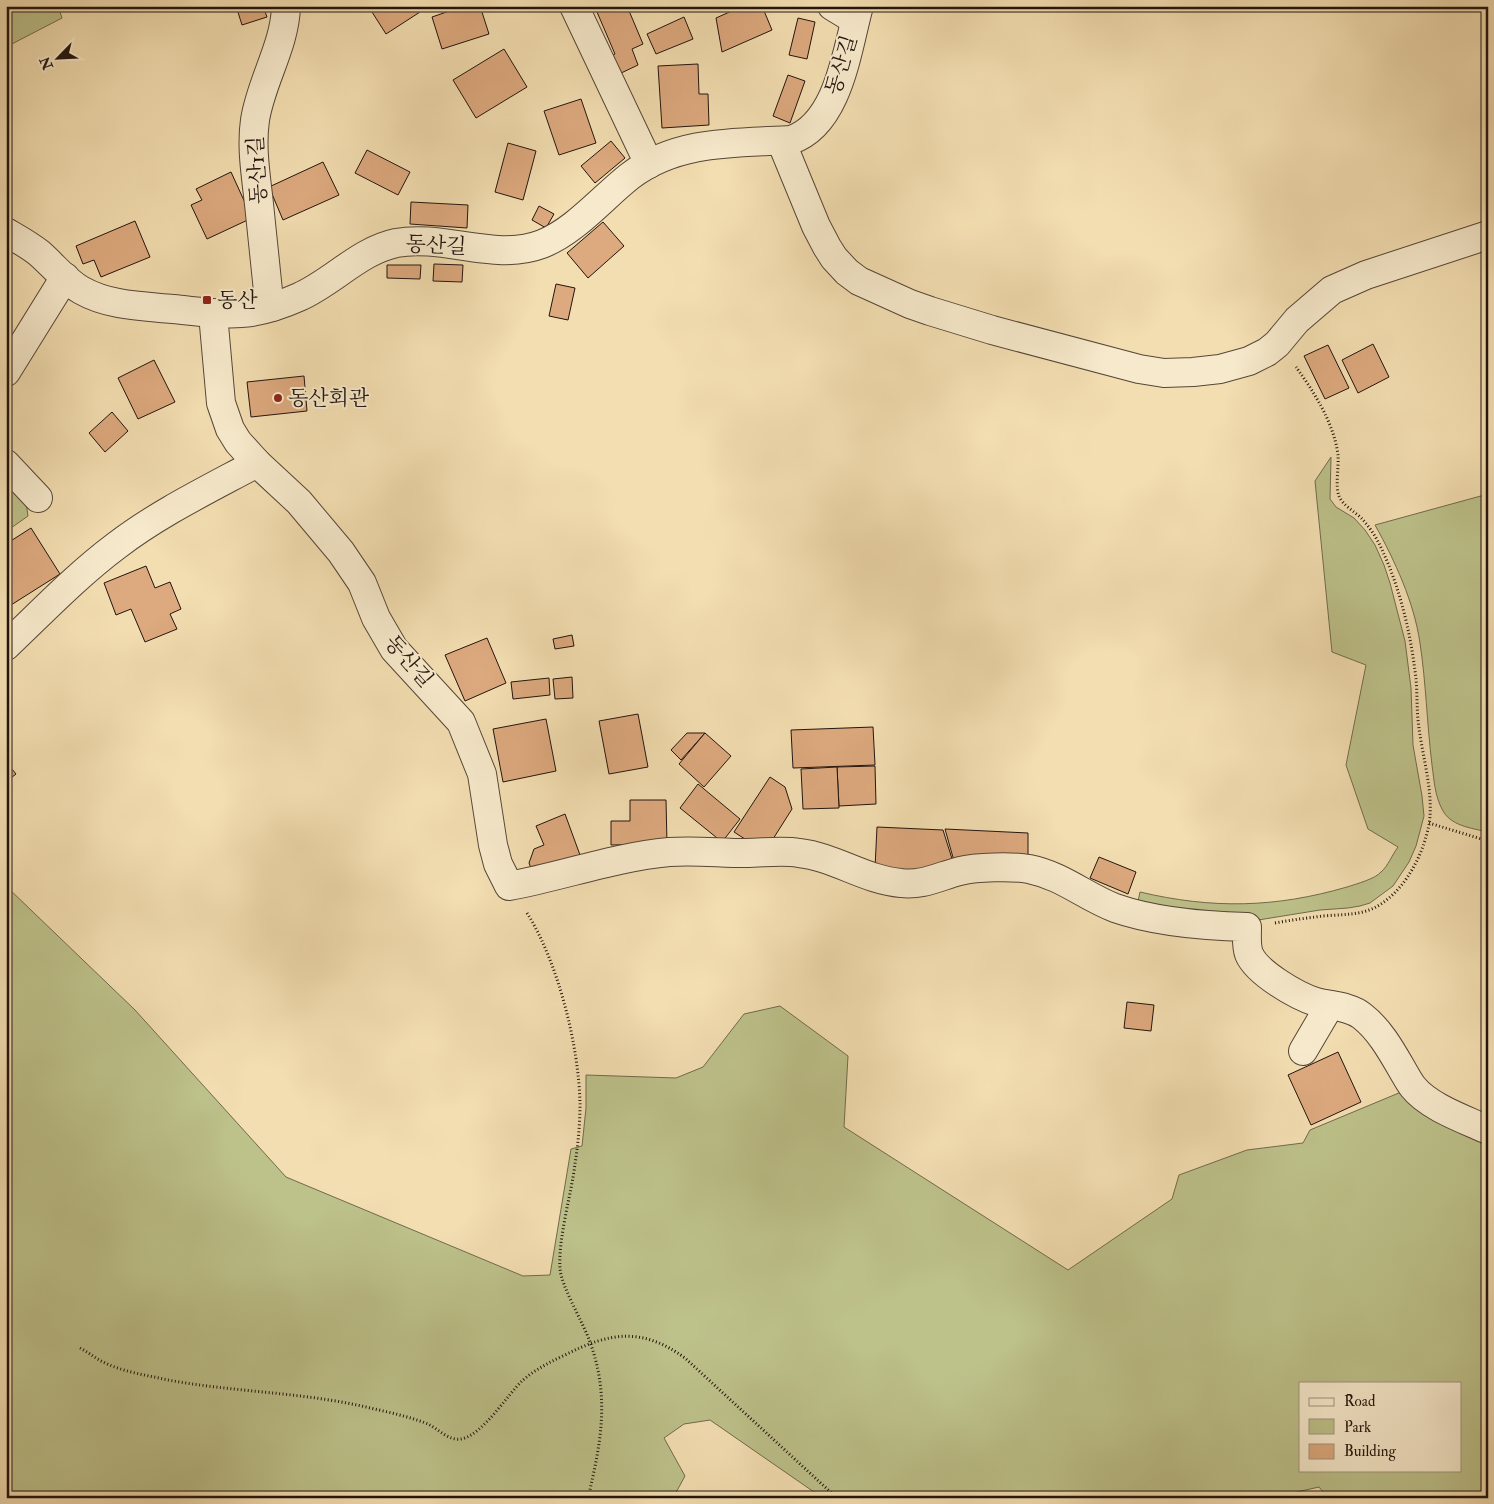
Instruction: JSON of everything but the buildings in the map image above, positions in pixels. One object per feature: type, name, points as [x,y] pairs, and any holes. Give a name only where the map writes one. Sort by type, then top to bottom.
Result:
[{"type":"street","name":"동산1길","points":[[272,307],[268,291],[253,153],[255,120],[264,84],[280,41],[286,16],[286,6]]},
{"type":"street","points":[[574,6],[649,164]]},
{"type":"street","name":"동산길","points":[[6,232],[39,253],[78,288],[104,300],[213,314],[243,313],[272,307],[322,285],[358,259],[376,249],[396,243],[413,241],[497,250],[522,249],[540,245],[557,237],[619,185],[649,164],[681,151],[704,145],[781,141],[803,136],[813,127],[826,109],[840,81],[849,11]]},
{"type":"street","points":[[781,141],[816,226],[834,258],[846,272],[859,281],[910,304],[1037,343],[1139,369],[1164,372],[1193,372],[1236,365],[1258,357],[1277,344],[1297,320],[1332,290],[1366,275],[1488,234]]},
{"type":"street","points":[[6,372],[65,278]]},
{"type":"street","name":"동산길","points":[[213,314],[221,403],[230,429],[238,442],[257,463],[298,502],[342,552],[362,583],[376,618],[394,648],[461,722],[482,774],[493,845],[498,864],[509,886]]},
{"type":"street","points":[[6,646],[80,574],[117,545],[163,514],[257,463]]},
{"type":"street","points":[[6,464],[38,498]]},
{"type":"street","points":[[509,886],[596,865],[669,852],[695,851],[797,852],[816,855],[866,874],[900,884],[915,884],[961,870],[980,868],[1028,869],[1058,878],[1098,901],[1135,913],[1186,922],[1247,927],[1249,953],[1260,969],[1294,991],[1314,1001],[1340,1007],[1361,1015],[1387,1045],[1411,1086],[1421,1096],[1488,1130]]},
{"type":"street","points":[[1302,1051],[1330,1005]]},
{"type":"path","points":[[1247,927],[1326,916],[1346,916],[1364,912],[1380,905],[1394,894],[1406,879],[1417,860],[1429,823],[1430,795],[1418,720],[1411,645],[1390,569],[1376,539],[1362,519],[1344,503],[1338,494],[1338,452],[1331,428],[1300,373],[1277,344]]},
{"type":"path","points":[[1429,823],[1488,841]]},
{"type":"path","points":[[509,886],[536,927],[546,947],[573,1044],[580,1104],[572,1187],[559,1253],[560,1272],[590,1342],[599,1374],[603,1408],[598,1455],[588,1498]]},
{"type":"path","points":[[80,1348],[103,1362],[134,1373],[186,1383],[302,1396],[364,1406],[428,1424],[452,1439],[460,1440],[476,1432],[523,1381],[541,1367],[590,1342],[620,1336],[643,1338],[667,1346],[685,1358],[837,1498]]},
{"type":"green space","points":[[6,6],[58,6],[62,18],[6,47]]},
{"type":"green space","points":[[1331,457],[1330,499],[1336,507],[1354,518],[1375,545],[1390,583],[1405,641],[1411,688],[1413,745],[1424,816],[1416,846],[1409,862],[1393,886],[1370,903],[1360,906],[1320,910],[1246,922],[1137,906],[1140,892],[1193,901],[1244,904],[1294,899],[1320,894],[1347,887],[1378,875],[1386,867],[1398,847],[1368,829],[1346,765],[1366,665],[1332,652],[1315,481]]},
{"type":"green space","points":[[6,479],[26,502],[28,516],[11,528],[6,521]]},
{"type":"green space","points":[[1488,494],[1488,832],[1456,823],[1446,815],[1440,804],[1433,776],[1424,673],[1417,628],[1403,582],[1375,525]]},
{"type":"green space","points":[[6,886],[135,1010],[286,1177],[523,1276],[550,1275],[571,1149],[582,1146],[586,1108],[586,1075],[676,1078],[703,1067],[744,1014],[780,1006],[848,1056],[844,1127],[1068,1270],[1172,1199],[1179,1175],[1247,1150],[1303,1143],[1310,1130],[1406,1090],[1488,1142],[1488,1498],[1328,1498],[1319,1487],[1270,1498],[848,1498],[814,1492],[710,1420],[684,1424],[664,1438],[685,1476],[673,1498],[6,1498]]},
{"type":"place","name":"동산","points":[[207,300]]},
{"type":"place","name":"동산회관","points":[[278,398]]}]
